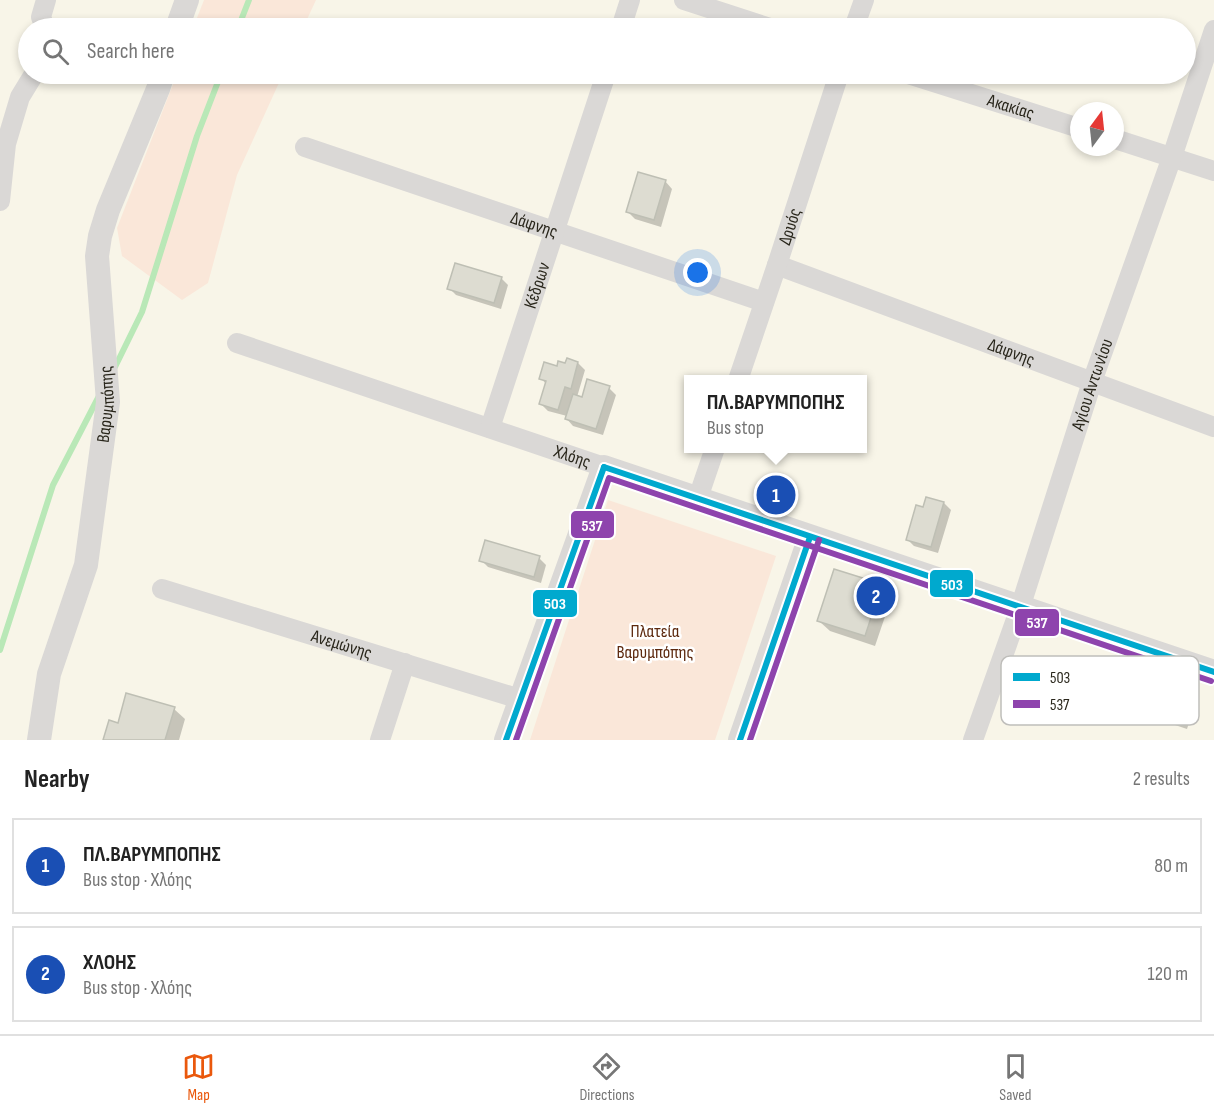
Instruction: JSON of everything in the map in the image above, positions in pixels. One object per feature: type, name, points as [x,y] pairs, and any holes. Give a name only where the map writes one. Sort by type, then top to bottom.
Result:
[{"type":"street","points":[[41,18],[46,0]]},
{"type":"street","points":[[181,18],[187,0]]},
{"type":"street","points":[[624,18],[630,0]]},
{"type":"street","points":[[684,0],[739,18]]},
{"type":"street","points":[[858,18],[864,0]]},
{"type":"street","name":"Αγίου Αντωνίου","points":[[1003,656],[1092,382],[1172,157],[1214,30]]},
{"type":"street","points":[[0,201],[6,144],[20,97],[28,84]]},
{"type":"street","name":"Βαρυμπόπης","points":[[39,740],[49,674],[86,565],[108,402],[97,256],[100,236],[108,210],[159,84]]},
{"type":"street","name":"Κέδρων","points":[[490,428],[603,84]]},
{"type":"street","name":"Δρυός","points":[[740,375],[836,84]]},
{"type":"street","name":"Ακακίας","points":[[940,84],[1070,125]]},
{"type":"street","points":[[1124,142],[1214,171]]},
{"type":"street","name":"Δάφνης","points":[[305,147],[764,302]]},
{"type":"street","name":"Δάφνης","points":[[777,265],[1214,427]]},
{"type":"street","name":"Χλόης","points":[[237,343],[1166,656]]},
{"type":"street","points":[[698,498],[713,453]]},
{"type":"street","points":[[506,740],[604,467]]},
{"type":"street","points":[[740,740],[810,537]]},
{"type":"street","name":"Ανεμώνης","points":[[162,589],[520,699]]},
{"type":"street","name":"Αγίου Αντωνίου","points":[[973,740],[1001,661]]},
{"type":"street","points":[[380,740],[405,663]]},
{"type":"street","name":"Χλόης","points":[[1199,667],[1214,672]]},
{"type":"green space","points":[[204,0],[316,0],[308,18],[197,18]]},
{"type":"green space","points":[[173,84],[278,84],[237,175],[208,283],[182,300],[122,256],[117,228]]},
{"type":"green space","name":"Πλατεία Βαρυμπόπης","points":[[608,500],[776,556],[715,740],[530,740]]},
{"type":"building","points":[[638,172],[666,180],[654,220],[626,212]]},
{"type":"building","points":[[455,263],[502,277],[494,303],[447,289]]},
{"type":"building","points":[[567,358],[578,362],[571,389],[565,387],[558,410],[539,404],[546,381],[539,379],[544,362],[557,366],[558,361],[565,363]]},
{"type":"building","points":[[587,379],[610,386],[596,429],[565,419],[573,394],[582,397]]},
{"type":"building","points":[[926,497],[944,502],[931,547],[906,540],[916,505],[923,507]]},
{"type":"building","points":[[485,540],[540,556],[534,577],[479,561]]},
{"type":"building","points":[[834,569],[882,584],[865,636],[817,621]]},
{"type":"building","points":[[126,693],[175,707],[165,740],[103,740],[109,720],[118,723]]},
{"type":"waterway","points":[[242,18],[249,0]]},
{"type":"waterway","points":[[115,367],[142,312],[197,136],[217,84]]},
{"type":"waterway","points":[[0,650],[53,485],[99,396]]},
{"type":"transit line","name":"503","points":[[604,467],[1166,656]]},
{"type":"transit line","name":"503","points":[[506,740],[604,467]]},
{"type":"transit line","name":"537","points":[[516,740],[609,478],[1137,656]]},
{"type":"transit line","name":"503","points":[[740,740],[810,537]]},
{"type":"transit line","name":"537","points":[[750,740],[819,540]]},
{"type":"transit line","name":"503","points":[[1199,667],[1214,672]]},
{"type":"transit line","name":"537","points":[[1199,677],[1211,681]]},
{"type":"place","name":"ΠΛ.ΒΑΡΥΜΠΟΠΗΣ","points":[[776,495]]},
{"type":"place","name":"ΧΛΟΗΣ","points":[[876,596]]}]
